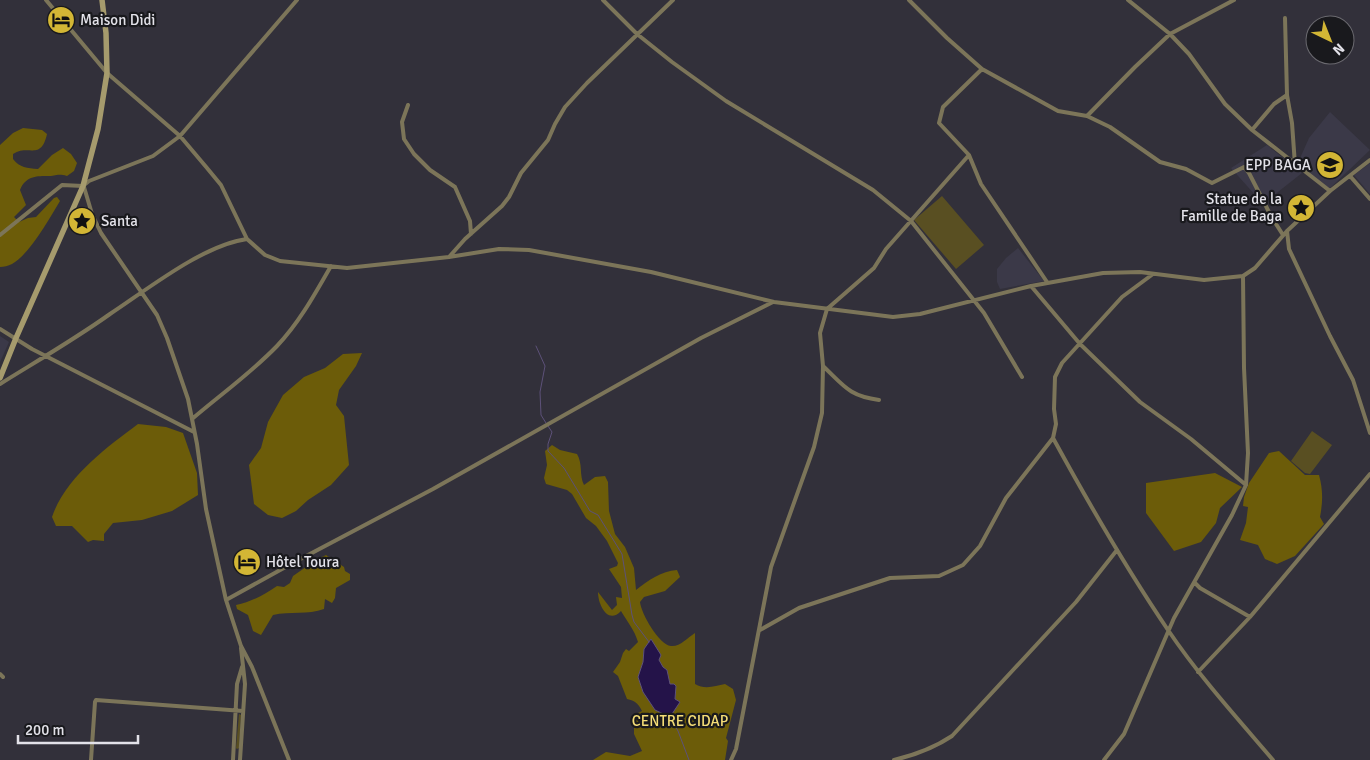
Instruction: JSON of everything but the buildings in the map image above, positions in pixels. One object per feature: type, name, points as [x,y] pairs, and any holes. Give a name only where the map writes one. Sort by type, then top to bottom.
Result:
[{"type":"main road","points":[[0,378],[83,186],[98,129],[107,72],[106,33],[102,0]]},
{"type":"street","points":[[46,0],[107,72],[180,136],[221,185],[247,239],[265,255],[280,261],[347,268],[448,257],[499,249],[530,250],[651,272],[774,302],[893,316],[920,314],[1047,282],[1118,271],[1204,280],[1243,276],[1255,268],[1288,230],[1330,191],[1370,160]]},
{"type":"street","points":[[0,235],[62,185],[83,186],[153,156],[180,136],[297,0]]},
{"type":"street","points":[[603,0],[637,34],[726,101],[873,190],[911,221],[974,300],[1022,377]]},
{"type":"street","points":[[448,257],[502,206],[522,173],[548,140],[565,107],[673,0]]},
{"type":"street","points":[[909,0],[947,38],[982,69],[1058,111],[1087,116],[1110,127],[1160,162],[1186,170],[1212,183],[1244,167],[1271,216],[1284,235]]},
{"type":"street","points":[[1128,0],[1170,34],[1189,54],[1225,104],[1252,130],[1330,191]]},
{"type":"street","points":[[1087,116],[1170,34],[1234,0]]},
{"type":"street","points":[[1286,18],[1287,95],[1292,123],[1295,165]]},
{"type":"street","points":[[982,69],[943,107],[939,123],[969,155],[981,184],[1047,282]]},
{"type":"street","points":[[1252,130],[1274,104],[1287,95]]},
{"type":"street","points":[[408,105],[402,122],[404,139],[414,154],[430,170],[455,187],[470,221],[471,234]]},
{"type":"street","points":[[731,760],[736,749],[771,567],[814,447],[822,413],[823,366],[820,333],[827,309],[874,268],[886,249],[969,155]]},
{"type":"street","points":[[1350,176],[1370,199]]},
{"type":"street","points":[[83,186],[92,214],[101,233],[157,315],[168,338],[188,399],[206,509],[226,600],[241,646],[252,667],[288,760]]},
{"type":"street","points":[[1288,230],[1289,250],[1353,380],[1370,433]]},
{"type":"street","points":[[0,384],[47,356],[112,314],[141,292],[202,255],[230,241],[247,239]]},
{"type":"street","points":[[192,419],[277,345],[293,327],[309,304],[330,266]]},
{"type":"street","points":[[760,630],[799,608],[890,578],[939,576],[963,565],[980,546],[1006,498],[1053,438],[1056,424],[1054,409],[1055,377],[1062,363],[1122,297],[1153,274]]},
{"type":"street","points":[[1104,760],[1124,734],[1174,618],[1232,515],[1246,485],[1248,453],[1244,368],[1243,276]]},
{"type":"street","points":[[1031,286],[1080,344],[1140,402],[1192,439],[1246,485]]},
{"type":"street","points":[[226,600],[433,489],[701,338],[774,302]]},
{"type":"street","points":[[0,329],[47,356],[194,432]]},
{"type":"street","points":[[823,366],[849,391],[862,398],[880,400]]},
{"type":"street","points":[[1053,438],[1098,521],[1168,631],[1198,672],[1273,760]]},
{"type":"street","points":[[1198,672],[1250,617],[1370,474]]},
{"type":"street","points":[[894,760],[918,754],[952,736],[1076,602],[1117,550]]},
{"type":"street","points":[[1195,583],[1200,588],[1250,617]]},
{"type":"street","points":[[240,760],[245,684],[241,646]]},
{"type":"street","points":[[234,760],[238,684],[242,665]]},
{"type":"street","points":[[91,760],[96,700],[243,711]]},
{"type":"street","points":[[234,752],[241,752]]},
{"type":"shaded area","name":"EPP BAGA","points":[[1330,112],[1370,150],[1329,189],[1297,165],[1309,138]]},
{"type":"shaded area","points":[[1267,145],[1302,173],[1269,199],[1256,196],[1231,168]]},
{"type":"shaded area","points":[[1370,163],[1370,194],[1354,175]]},
{"type":"shaded area","points":[[942,196],[984,245],[956,269],[914,220]]},
{"type":"shaded area","points":[[1018,248],[1044,281],[1000,289],[997,282],[997,269]]},
{"type":"shaded area","points":[[0,336],[9,342],[0,362]]},
{"type":"shaded area","points":[[1312,431],[1332,445],[1310,474],[1305,473],[1291,461]]},
{"type":"shaded area","points":[[651,639],[661,655],[659,660],[667,670],[670,684],[676,686],[675,699],[680,702],[670,717],[655,710],[643,692],[638,677],[643,662],[644,649]]},
{"type":"shaded area","points":[[239,714],[241,715],[239,748],[237,749],[236,748]]},
{"type":"green space","points":[[23,128],[42,130],[47,134],[38,150],[24,150],[13,154],[13,159],[21,166],[38,169],[52,155],[63,148],[71,154],[77,163],[74,171],[67,176],[37,176],[29,179],[23,185],[20,190],[26,205],[14,217],[19,222],[36,217],[54,198],[57,197],[60,201],[26,252],[12,264],[0,267],[0,145],[13,133]]},
{"type":"green space","points":[[362,353],[356,366],[339,390],[336,405],[344,416],[349,465],[331,485],[308,500],[296,511],[282,518],[268,515],[254,504],[249,465],[261,448],[268,422],[283,395],[304,377],[325,368],[343,354]]},
{"type":"green space","points":[[138,424],[166,427],[183,433],[197,473],[198,495],[172,511],[142,520],[113,523],[104,534],[104,541],[93,540],[88,542],[72,526],[56,526],[52,517],[58,503],[77,476],[88,464]]},
{"type":"green space","name":"CENTRE CIDAP","points":[[552,445],[560,450],[577,454],[584,485],[595,477],[605,476],[608,482],[609,511],[615,534],[625,547],[634,568],[636,590],[660,574],[677,570],[680,577],[665,591],[644,597],[640,602],[641,607],[651,628],[666,644],[671,646],[677,645],[695,633],[695,684],[706,687],[725,684],[733,689],[736,700],[726,738],[728,741],[725,760],[593,760],[606,752],[630,756],[642,751],[634,734],[634,715],[642,711],[636,703],[627,699],[618,676],[613,672],[626,649],[629,651],[638,642],[621,611],[616,615],[608,615],[598,597],[598,592],[612,610],[617,605],[616,597],[622,598],[621,587],[609,569],[617,566],[618,563],[607,541],[596,526],[586,518],[572,494],[567,490],[546,484],[544,478],[547,465],[545,451]]},
{"type":"green space","points":[[1279,451],[1305,475],[1319,475],[1322,496],[1320,517],[1324,524],[1295,556],[1277,564],[1265,559],[1258,545],[1240,540],[1246,523],[1248,507],[1243,506],[1249,483],[1269,453]]},
{"type":"green space","points":[[1215,473],[1242,487],[1220,508],[1216,523],[1201,542],[1174,551],[1146,513],[1146,483]]},
{"type":"green space","points":[[326,555],[344,567],[345,571],[350,574],[350,580],[336,588],[335,598],[332,603],[325,599],[324,609],[312,612],[273,615],[261,635],[253,631],[248,615],[237,609],[236,605],[257,598],[277,586],[284,587],[290,583],[293,576]]},
{"type":"waterway","points":[[536,346],[545,366],[540,392],[541,415],[546,423]]},
{"type":"waterway","points":[[548,426],[552,432],[548,451],[564,468],[590,511],[598,515],[622,554],[634,622],[649,642]]},
{"type":"waterway","points":[[670,717],[678,731],[689,760]]},
{"type":"place","name":"Maison Didi","points":[[61,20]]},
{"type":"place","name":"EPP BAGA","points":[[1330,165]]},
{"type":"place","name":"Statue de la Famille de Baga","points":[[1301,208]]},
{"type":"place","name":"Santa","points":[[82,221]]},
{"type":"place","name":"Hôtel Toura","points":[[247,562]]}]
